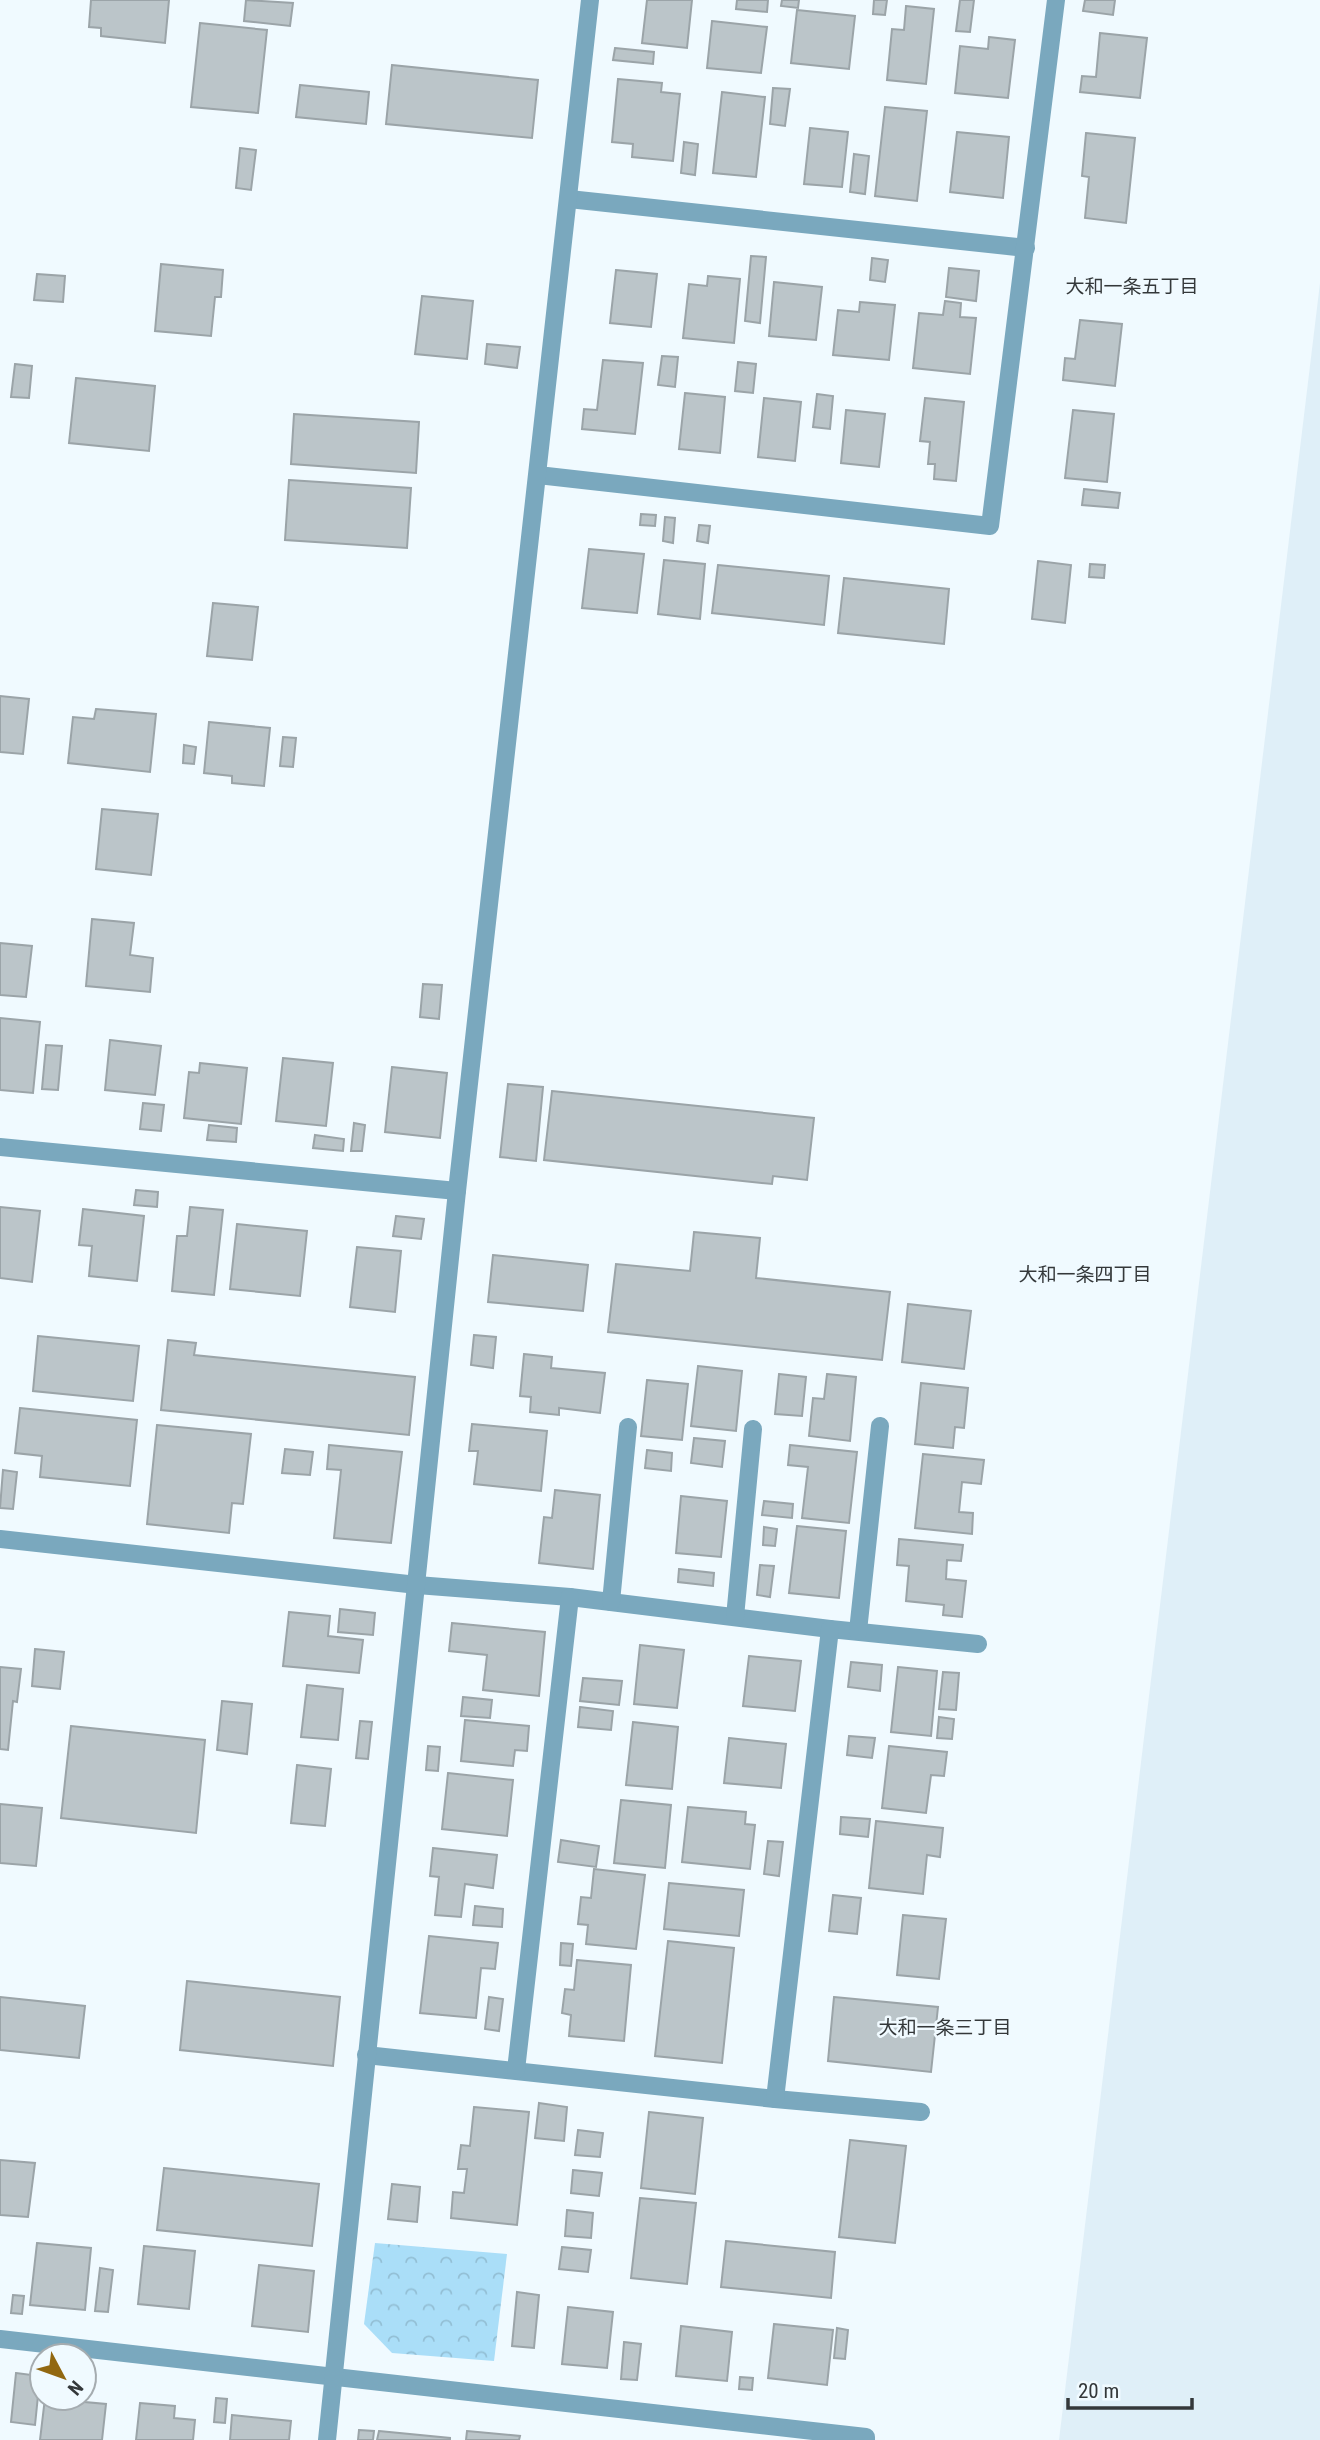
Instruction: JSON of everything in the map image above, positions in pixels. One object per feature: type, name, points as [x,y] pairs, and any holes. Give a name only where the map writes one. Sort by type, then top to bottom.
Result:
[{"type":"street","points":[[327,2440],[336,2376],[366,2055],[457,1191],[590,0]]},
{"type":"street","points":[[538,475],[990,526],[1056,0]]},
{"type":"street","points":[[569,199],[1026,248]]},
{"type":"street","points":[[0,1147],[457,1191]]},
{"type":"street","points":[[858,1631],[880,1426]]},
{"type":"street","points":[[611,1602],[628,1427]]},
{"type":"street","points":[[736,1616],[753,1429]]},
{"type":"street","points":[[0,1539],[417,1585],[570,1597],[978,1644]]},
{"type":"street","points":[[516,2070],[570,1597]]},
{"type":"street","points":[[775,2099],[830,1629]]},
{"type":"street","points":[[366,2055],[921,2112]]},
{"type":"street","points":[[0,2339],[866,2437],[866,2440]]},
{"type":"shaded area","points":[[1320,283],[1320,2440],[1059,2440]]},
{"type":"green space","points":[[375,2243],[507,2254],[494,2361],[392,2353],[364,2324]]},
{"type":"building","points":[[91,0],[169,0],[165,43],[101,36],[101,28],[89,27]]},
{"type":"building","points":[[246,0],[293,3],[290,26],[244,21]]},
{"type":"building","points":[[647,0],[692,0],[687,48],[642,43]]},
{"type":"building","points":[[737,0],[768,0],[767,12],[736,9]]},
{"type":"building","points":[[782,0],[799,0],[798,8],[781,6]]},
{"type":"building","points":[[874,0],[887,0],[885,15],[873,14]]},
{"type":"building","points":[[960,0],[974,0],[970,32],[956,31]]},
{"type":"building","points":[[1085,0],[1115,0],[1113,15],[1083,11]]},
{"type":"building","points":[[906,6],[934,9],[926,84],[887,80],[892,29],[904,30]]},
{"type":"building","points":[[797,10],[855,16],[849,69],[791,63]]},
{"type":"building","points":[[712,21],[767,27],[761,73],[707,68]]},
{"type":"building","points":[[200,23],[267,30],[258,113],[191,107]]},
{"type":"building","points":[[1100,33],[1147,38],[1140,98],[1080,92],[1082,76],[1096,77]]},
{"type":"building","points":[[989,37],[1015,40],[1008,98],[955,93],[960,46],[988,49]]},
{"type":"building","points":[[615,48],[654,52],[653,64],[613,60]]},
{"type":"building","points":[[392,65],[538,80],[532,138],[386,124]]},
{"type":"building","points":[[618,79],[662,83],[661,92],[680,94],[673,161],[632,157],[633,144],[612,142]]},
{"type":"building","points":[[300,85],[369,92],[366,124],[296,117]]},
{"type":"building","points":[[773,88],[790,89],[785,126],[770,124]]},
{"type":"building","points":[[722,92],[765,97],[756,177],[713,173]]},
{"type":"building","points":[[885,107],[927,111],[917,201],[875,196]]},
{"type":"building","points":[[810,128],[848,132],[842,187],[804,184]]},
{"type":"building","points":[[957,132],[1009,137],[1003,198],[950,192]]},
{"type":"building","points":[[1086,133],[1135,138],[1126,223],[1085,218],[1089,177],[1082,176]]},
{"type":"building","points":[[684,142],[698,144],[695,175],[681,173]]},
{"type":"building","points":[[240,148],[256,150],[251,190],[236,188]]},
{"type":"building","points":[[854,154],[869,156],[865,194],[850,192]]},
{"type":"building","points":[[751,256],[766,257],[760,323],[745,321]]},
{"type":"building","points":[[872,258],[888,260],[885,282],[870,280]]},
{"type":"building","points":[[161,264],[223,270],[221,297],[215,297],[211,336],[155,331]]},
{"type":"building","points":[[949,268],[979,271],[976,301],[946,297]]},
{"type":"building","points":[[616,270],[657,274],[651,327],[610,323]]},
{"type":"building","points":[[37,274],[65,276],[63,302],[34,300]]},
{"type":"building","points":[[708,276],[740,279],[734,343],[683,338],[689,284],[707,286]]},
{"type":"building","points":[[774,282],[822,287],[816,340],[769,336]]},
{"type":"building","points":[[422,296],[473,301],[467,359],[415,354]]},
{"type":"building","points":[[945,301],[961,303],[960,317],[976,318],[970,374],[913,368],[919,313],[943,315]]},
{"type":"building","points":[[860,302],[895,305],[889,360],[833,355],[838,310],[859,312]]},
{"type":"building","points":[[1080,320],[1122,324],[1115,386],[1063,380],[1065,358],[1075,359]]},
{"type":"building","points":[[487,344],[520,347],[517,368],[485,364]]},
{"type":"building","points":[[662,356],[678,357],[675,387],[658,385]]},
{"type":"building","points":[[603,360],[643,363],[635,434],[582,429],[584,409],[597,410]]},
{"type":"building","points":[[738,362],[756,364],[753,393],[735,391]]},
{"type":"building","points":[[15,364],[32,366],[29,398],[11,397]]},
{"type":"building","points":[[76,378],[155,386],[149,451],[69,443]]},
{"type":"building","points":[[685,393],[725,397],[720,453],[679,449]]},
{"type":"building","points":[[817,394],[833,396],[830,429],[813,427]]},
{"type":"building","points":[[764,398],[801,402],[795,461],[758,457]]},
{"type":"building","points":[[925,398],[964,402],[956,481],[934,479],[935,464],[928,464],[930,442],[920,441]]},
{"type":"building","points":[[846,410],[885,414],[879,467],[841,463]]},
{"type":"building","points":[[1073,410],[1114,414],[1107,482],[1065,478]]},
{"type":"building","points":[[294,414],[419,422],[416,473],[291,464]]},
{"type":"building","points":[[289,480],[411,488],[407,548],[285,540]]},
{"type":"building","points":[[1084,489],[1120,493],[1118,508],[1082,505]]},
{"type":"building","points":[[641,514],[656,515],[655,526],[640,525]]},
{"type":"building","points":[[665,517],[675,518],[673,543],[663,541]]},
{"type":"building","points":[[699,525],[710,526],[708,543],[697,541]]},
{"type":"building","points":[[589,549],[644,554],[637,613],[582,608]]},
{"type":"building","points":[[664,560],[705,564],[700,619],[658,614]]},
{"type":"building","points":[[1038,561],[1071,565],[1065,623],[1032,619]]},
{"type":"building","points":[[1090,564],[1105,565],[1104,578],[1089,577]]},
{"type":"building","points":[[718,565],[829,576],[824,625],[712,613]]},
{"type":"building","points":[[844,578],[949,589],[944,644],[838,633]]},
{"type":"building","points":[[213,603],[258,607],[252,660],[207,656]]},
{"type":"building","points":[[0,696],[29,699],[23,754],[0,752]]},
{"type":"building","points":[[96,709],[156,714],[150,772],[68,763],[73,717],[94,719]]},
{"type":"building","points":[[209,722],[270,728],[264,786],[232,783],[232,776],[204,773]]},
{"type":"building","points":[[283,737],[296,738],[293,767],[280,766]]},
{"type":"building","points":[[184,745],[196,747],[194,764],[183,763]]},
{"type":"building","points":[[102,809],[158,814],[151,875],[96,869]]},
{"type":"building","points":[[92,919],[134,923],[130,955],[153,958],[150,992],[86,986]]},
{"type":"building","points":[[0,943],[32,946],[26,997],[0,995]]},
{"type":"building","points":[[423,984],[442,985],[439,1019],[420,1017]]},
{"type":"building","points":[[0,1018],[40,1022],[33,1093],[0,1090]]},
{"type":"building","points":[[110,1040],[161,1046],[155,1095],[105,1090]]},
{"type":"building","points":[[46,1045],[62,1046],[58,1090],[42,1089]]},
{"type":"building","points":[[283,1058],[333,1063],[326,1126],[276,1121]]},
{"type":"building","points":[[200,1063],[247,1068],[241,1124],[184,1118],[189,1072],[199,1073]]},
{"type":"building","points":[[392,1067],[447,1073],[440,1138],[385,1132]]},
{"type":"building","points":[[508,1084],[543,1087],[536,1161],[500,1157]]},
{"type":"building","points":[[552,1091],[814,1118],[807,1180],[773,1176],[772,1184],[544,1160]]},
{"type":"building","points":[[143,1103],[164,1105],[161,1131],[140,1129]]},
{"type":"building","points":[[354,1123],[365,1125],[362,1151],[351,1151]]},
{"type":"building","points":[[209,1125],[237,1128],[236,1142],[207,1140]]},
{"type":"building","points":[[315,1135],[344,1139],[343,1151],[313,1148]]},
{"type":"building","points":[[136,1190],[158,1192],[157,1207],[134,1205]]},
{"type":"building","points":[[0,1207],[40,1211],[32,1282],[0,1278]]},
{"type":"building","points":[[190,1207],[223,1210],[214,1295],[172,1291],[177,1236],[187,1236]]},
{"type":"building","points":[[83,1209],[144,1216],[137,1281],[89,1276],[92,1246],[79,1245]]},
{"type":"building","points":[[396,1216],[424,1219],[421,1239],[393,1236]]},
{"type":"building","points":[[237,1224],[307,1231],[300,1296],[230,1289]]},
{"type":"building","points":[[694,1232],[760,1238],[756,1278],[890,1292],[882,1360],[608,1332],[616,1264],[690,1271]]},
{"type":"building","points":[[357,1247],[401,1251],[395,1312],[350,1307]]},
{"type":"building","points":[[493,1255],[588,1265],[583,1311],[488,1302]]},
{"type":"building","points":[[908,1304],[971,1311],[964,1369],[902,1362]]},
{"type":"building","points":[[474,1335],[496,1337],[493,1368],[471,1365]]},
{"type":"building","points":[[38,1336],[139,1346],[133,1401],[33,1391]]},
{"type":"building","points":[[168,1340],[196,1343],[194,1355],[415,1377],[409,1435],[161,1410]]},
{"type":"building","points":[[524,1354],[552,1357],[551,1368],[605,1373],[600,1413],[559,1408],[559,1415],[530,1412],[531,1397],[520,1396]]},
{"type":"building","points":[[698,1366],[742,1371],[736,1431],[691,1426]]},
{"type":"building","points":[[779,1374],[806,1377],[802,1416],[775,1414]]},
{"type":"building","points":[[827,1374],[856,1377],[850,1441],[809,1436],[813,1398],[824,1399]]},
{"type":"building","points":[[647,1380],[688,1384],[682,1440],[641,1436]]},
{"type":"building","points":[[921,1383],[968,1388],[964,1428],[955,1427],[953,1448],[915,1444]]},
{"type":"building","points":[[20,1408],[137,1420],[130,1486],[40,1477],[42,1456],[15,1453]]},
{"type":"building","points":[[472,1424],[547,1431],[541,1491],[474,1484],[478,1451],[469,1451]]},
{"type":"building","points":[[157,1425],[251,1434],[243,1504],[232,1503],[229,1533],[147,1524]]},
{"type":"building","points":[[694,1438],[725,1441],[722,1467],[691,1463]]},
{"type":"building","points":[[329,1445],[402,1452],[391,1543],[334,1538],[341,1470],[327,1469]]},
{"type":"building","points":[[790,1445],[857,1452],[849,1523],[802,1518],[808,1467],[788,1465]]},
{"type":"building","points":[[285,1449],[313,1452],[310,1475],[282,1473]]},
{"type":"building","points":[[647,1450],[672,1453],[671,1471],[645,1468]]},
{"type":"building","points":[[923,1454],[984,1460],[981,1484],[962,1482],[959,1512],[973,1513],[972,1534],[915,1528]]},
{"type":"building","points":[[3,1470],[17,1472],[13,1509],[0,1508]]},
{"type":"building","points":[[555,1490],[600,1495],[593,1569],[539,1563],[544,1517],[552,1518]]},
{"type":"building","points":[[681,1496],[727,1501],[721,1557],[676,1553]]},
{"type":"building","points":[[764,1501],[793,1504],[792,1518],[762,1515]]},
{"type":"building","points":[[797,1526],[846,1531],[839,1598],[789,1593]]},
{"type":"building","points":[[764,1527],[777,1529],[775,1546],[763,1545]]},
{"type":"building","points":[[899,1539],[963,1545],[961,1561],[947,1560],[946,1579],[966,1581],[962,1617],[943,1615],[944,1605],[906,1601],[909,1566],[897,1565]]},
{"type":"building","points":[[760,1565],[774,1566],[770,1597],[757,1595]]},
{"type":"building","points":[[679,1569],[714,1573],[713,1586],[678,1582]]},
{"type":"building","points":[[340,1609],[375,1613],[373,1635],[338,1632]]},
{"type":"building","points":[[289,1612],[330,1616],[328,1636],[363,1640],[359,1673],[283,1666]]},
{"type":"building","points":[[452,1623],[545,1632],[539,1696],[483,1690],[487,1655],[449,1651]]},
{"type":"building","points":[[640,1645],[684,1650],[677,1708],[634,1704]]},
{"type":"building","points":[[35,1649],[64,1652],[60,1689],[32,1686]]},
{"type":"building","points":[[749,1656],[801,1661],[795,1711],[743,1706]]},
{"type":"building","points":[[851,1662],[882,1665],[880,1691],[848,1687]]},
{"type":"building","points":[[0,1667],[21,1669],[17,1702],[13,1701],[8,1750],[0,1749]]},
{"type":"building","points":[[898,1667],[937,1671],[931,1736],[891,1732]]},
{"type":"building","points":[[943,1672],[959,1673],[956,1710],[939,1709]]},
{"type":"building","points":[[583,1678],[622,1681],[619,1705],[580,1701]]},
{"type":"building","points":[[307,1685],[343,1689],[338,1740],[301,1737]]},
{"type":"building","points":[[463,1697],[492,1700],[490,1718],[461,1716]]},
{"type":"building","points":[[222,1701],[252,1704],[247,1754],[217,1750]]},
{"type":"building","points":[[580,1707],[613,1711],[611,1730],[578,1727]]},
{"type":"building","points":[[939,1717],[954,1719],[952,1739],[937,1738]]},
{"type":"building","points":[[465,1720],[529,1726],[527,1751],[515,1750],[513,1766],[461,1761]]},
{"type":"building","points":[[360,1721],[372,1722],[368,1759],[356,1758]]},
{"type":"building","points":[[633,1722],[678,1727],[672,1789],[626,1785]]},
{"type":"building","points":[[71,1726],[205,1740],[196,1833],[61,1818]]},
{"type":"building","points":[[849,1736],[875,1738],[872,1758],[847,1755]]},
{"type":"building","points":[[729,1738],[786,1744],[781,1788],[724,1783]]},
{"type":"building","points":[[428,1746],[440,1747],[438,1771],[426,1770]]},
{"type":"building","points":[[889,1746],[947,1752],[944,1776],[931,1775],[926,1813],[882,1808]]},
{"type":"building","points":[[297,1765],[331,1769],[325,1826],[291,1823]]},
{"type":"building","points":[[448,1773],[513,1780],[507,1836],[442,1829]]},
{"type":"building","points":[[621,1800],[671,1805],[665,1868],[614,1863]]},
{"type":"building","points":[[0,1804],[42,1808],[36,1866],[0,1863]]},
{"type":"building","points":[[688,1807],[746,1812],[745,1824],[755,1825],[750,1869],[682,1862]]},
{"type":"building","points":[[841,1817],[870,1819],[868,1837],[840,1834]]},
{"type":"building","points":[[876,1821],[943,1828],[940,1857],[927,1855],[923,1894],[869,1888]]},
{"type":"building","points":[[561,1840],[599,1846],[596,1867],[558,1862]]},
{"type":"building","points":[[768,1841],[783,1842],[779,1876],[764,1874]]},
{"type":"building","points":[[433,1848],[497,1855],[493,1888],[465,1884],[461,1917],[435,1915],[439,1877],[430,1876]]},
{"type":"building","points":[[594,1869],[645,1875],[636,1949],[586,1944],[588,1925],[578,1924],[581,1897],[591,1898]]},
{"type":"building","points":[[669,1883],[744,1890],[739,1936],[664,1929]]},
{"type":"building","points":[[833,1895],[861,1898],[857,1934],[829,1931]]},
{"type":"building","points":[[475,1906],[503,1909],[502,1927],[473,1925]]},
{"type":"building","points":[[903,1915],[946,1919],[939,1979],[897,1975]]},
{"type":"building","points":[[429,1936],[498,1943],[495,1969],[481,1968],[476,2018],[420,2013]]},
{"type":"building","points":[[668,1941],[734,1948],[722,2063],[655,2056]]},
{"type":"building","points":[[561,1943],[573,1944],[571,1966],[560,1965]]},
{"type":"building","points":[[577,1960],[631,1965],[624,2041],[569,2036],[571,2015],[562,2013],[565,1989],[574,1990]]},
{"type":"building","points":[[187,1981],[340,1997],[333,2066],[180,2050]]},
{"type":"building","points":[[0,1997],[85,2006],[79,2058],[0,2050]]},
{"type":"building","points":[[489,1997],[503,1999],[499,2031],[485,2029]]},
{"type":"building","points":[[834,1997],[938,2007],[931,2072],[828,2061]]},
{"type":"building","points":[[539,2103],[567,2107],[564,2141],[535,2138]]},
{"type":"building","points":[[474,2107],[529,2112],[517,2225],[451,2218],[453,2192],[464,2193],[467,2169],[458,2169],[461,2145],[470,2146]]},
{"type":"building","points":[[649,2112],[703,2118],[695,2194],[641,2188]]},
{"type":"building","points":[[578,2130],[603,2133],[600,2157],[575,2155]]},
{"type":"building","points":[[850,2140],[906,2146],[895,2243],[839,2237]]},
{"type":"building","points":[[0,2160],[35,2163],[28,2217],[0,2215]]},
{"type":"building","points":[[164,2168],[319,2184],[312,2246],[157,2230]]},
{"type":"building","points":[[573,2170],[602,2173],[599,2196],[571,2193]]},
{"type":"building","points":[[392,2184],[420,2187],[417,2222],[388,2219]]},
{"type":"building","points":[[640,2198],[696,2203],[687,2284],[631,2278]]},
{"type":"building","points":[[567,2210],[593,2213],[591,2238],[565,2236]]},
{"type":"building","points":[[726,2241],[835,2252],[831,2298],[721,2287]]},
{"type":"building","points":[[37,2243],[91,2248],[85,2310],[30,2305]]},
{"type":"building","points":[[144,2246],[195,2251],[189,2309],[138,2304]]},
{"type":"building","points":[[562,2247],[591,2250],[588,2272],[559,2269]]},
{"type":"building","points":[[259,2265],[314,2271],[308,2332],[252,2326]]},
{"type":"building","points":[[100,2268],[113,2270],[108,2312],[95,2311]]},
{"type":"building","points":[[517,2292],[539,2295],[534,2348],[512,2346]]},
{"type":"building","points":[[13,2295],[24,2296],[22,2314],[11,2313]]},
{"type":"building","points":[[568,2307],[613,2312],[607,2368],[562,2364]]},
{"type":"building","points":[[774,2324],[833,2330],[827,2385],[768,2378]]},
{"type":"building","points":[[681,2326],[732,2332],[727,2381],[676,2376]]},
{"type":"building","points":[[837,2328],[848,2330],[845,2359],[834,2358]]},
{"type":"building","points":[[624,2342],[641,2344],[637,2380],[621,2379]]},
{"type":"building","points":[[16,2373],[28,2374],[28,2412],[36,2412],[35,2425],[11,2422]]},
{"type":"building","points":[[740,2377],[753,2378],[752,2390],[739,2389]]},
{"type":"building","points":[[216,2398],[227,2399],[225,2423],[214,2422]]},
{"type":"building","points":[[98,2403],[106,2404],[102,2440],[40,2440],[43,2412],[98,2412]]},
{"type":"building","points":[[140,2403],[175,2406],[174,2418],[195,2420],[193,2440],[136,2440]]},
{"type":"building","points":[[232,2415],[291,2421],[289,2440],[230,2440]]},
{"type":"building","points":[[359,2430],[374,2431],[373,2440],[358,2440]]},
{"type":"building","points":[[379,2431],[450,2438],[450,2440],[377,2440]]},
{"type":"building","points":[[467,2431],[520,2436],[519,2440],[466,2440]]},
{"type":"district","name":"大和一条五丁目","points":[[1132,286]]},
{"type":"district","name":"大和一条四丁目","points":[[1085,1274]]},
{"type":"district","name":"大和一条三丁目","points":[[945,2027]]}]
